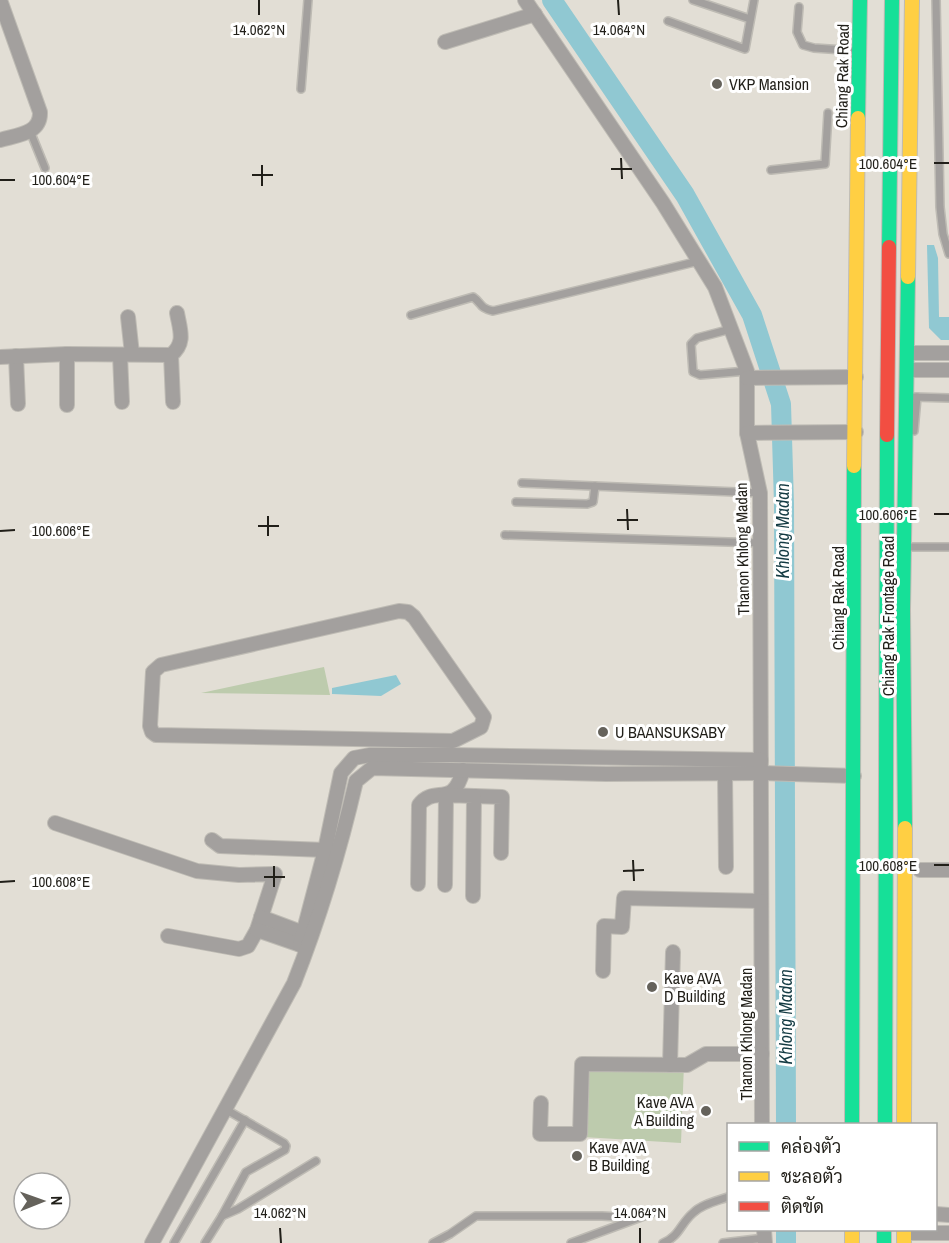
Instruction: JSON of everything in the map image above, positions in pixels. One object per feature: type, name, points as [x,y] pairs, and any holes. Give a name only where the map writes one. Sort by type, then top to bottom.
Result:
[{"type":"main road","name":"Chiang Rak Road","points":[[852,1123],[860,0]]},
{"type":"main road","points":[[885,1123],[887,360],[892,0]]},
{"type":"main road","name":"Chiang Rak Frontage Road","points":[[904,1123],[903,610],[908,547],[912,397],[907,370],[907,353],[912,0]]},
{"type":"main road","points":[[885,737],[903,610]]},
{"type":"street","points":[[0,0],[40,112],[40,121],[36,128],[0,140]]},
{"type":"street","name":"Thanon Khlong Madan","points":[[525,0],[663,203],[715,287],[751,376],[751,433],[760,492],[763,769],[762,1123]]},
{"type":"street","points":[[445,42],[535,14]]},
{"type":"street","points":[[0,357],[67,354],[171,355],[178,349],[182,340],[177,313]]},
{"type":"street","points":[[122,402],[128,317]]},
{"type":"street","points":[[907,353],[949,353]]},
{"type":"street","points":[[67,354],[67,405]]},
{"type":"street","points":[[171,355],[173,402]]},
{"type":"street","points":[[16,356],[18,404]]},
{"type":"street","points":[[907,370],[949,370]]},
{"type":"street","points":[[751,376],[856,377]]},
{"type":"street","points":[[751,433],[856,432]]},
{"type":"street","points":[[152,1243],[294,983],[331,853],[356,781],[371,761],[453,748],[481,727],[484,717],[414,617],[408,612],[399,611],[162,665],[153,672],[150,726],[156,735],[453,748],[763,769],[806,775],[854,776]]},
{"type":"street","points":[[446,795],[457,788],[453,748]]},
{"type":"street","points":[[331,853],[341,773],[354,758],[457,770],[725,774],[763,769]]},
{"type":"street","points":[[341,773],[356,781]]},
{"type":"street","points":[[725,774],[726,867]]},
{"type":"street","points":[[445,885],[446,795]]},
{"type":"street","points":[[418,884],[419,806],[428,797],[446,795],[502,797],[501,852]]},
{"type":"street","points":[[473,896],[474,796]]},
{"type":"street","points":[[55,823],[197,871],[239,875],[275,874],[259,924],[248,946],[238,949],[168,936]]},
{"type":"street","points":[[212,840],[220,846],[331,853]]},
{"type":"street","points":[[920,870],[949,870]]},
{"type":"street","points":[[603,971],[604,926],[621,927],[624,898],[761,901]]},
{"type":"street","points":[[259,924],[306,940]]},
{"type":"street","points":[[670,1065],[673,952]]},
{"type":"street","points":[[541,1102],[540,1134],[580,1134],[582,1064],[691,1064],[706,1054],[762,1054]]},
{"type":"street","points":[[904,1235],[949,1233]]},
{"type":"lane","points":[[301,89],[308,0]]},
{"type":"lane","points":[[693,0],[750,19]]},
{"type":"lane","points":[[668,21],[745,49],[753,0]]},
{"type":"lane","points":[[936,0],[940,207],[943,234],[949,254]]},
{"type":"lane","points":[[799,7],[798,32],[803,45],[814,48],[859,51]]},
{"type":"lane","points":[[771,170],[825,164],[828,113]]},
{"type":"lane","points":[[30,131],[45,168]]},
{"type":"lane","points":[[411,315],[473,297],[479,306],[493,311],[699,261]]},
{"type":"lane","points":[[731,329],[697,338],[691,344],[693,372],[700,375],[751,376]]},
{"type":"lane","points":[[914,440],[912,397],[949,398]]},
{"type":"lane","points":[[522,483],[760,492]]},
{"type":"lane","points":[[516,502],[587,504],[593,502],[595,486]]},
{"type":"lane","points":[[905,744],[910,743],[908,547],[913,493]]},
{"type":"lane","points":[[505,535],[760,543]]},
{"type":"lane","points":[[908,547],[949,547]]},
{"type":"lane","points":[[905,870],[920,870]]},
{"type":"lane","points":[[205,1243],[222,1216],[242,1176],[285,1150],[286,1146],[225,1109]]},
{"type":"lane","points":[[174,1243],[245,1120]]},
{"type":"lane","points":[[222,1216],[238,1209],[316,1161]]},
{"type":"lane","points":[[663,1243],[675,1236],[691,1214],[699,1208],[727,1198]]},
{"type":"lane","points":[[572,1243],[652,1213]]},
{"type":"lane","points":[[432,1243],[476,1216],[637,1218]]},
{"type":"lane","points":[[450,1234],[455,1243]]},
{"type":"lane","points":[[723,1243],[765,1237]]},
{"type":"green space","points":[[324,667],[330,695],[201,693]]},
{"type":"green space","points":[[585,1061],[684,1064],[681,1143],[583,1137]]},
{"type":"water","points":[[927,245],[934,245],[938,258],[939,317],[949,317],[949,340],[941,340],[929,328]]},
{"type":"water","points":[[396,675],[401,684],[381,696],[332,694],[332,688]]},
{"type":"waterway","name":"Khlong Madan","points":[[552,0],[685,195],[752,315],[781,404],[784,504],[786,1123]]},
{"type":"waterway","name":"Khlong Madan","points":[[786,1231],[786,1243]]},
{"type":"traffic: fast","points":[[858,118],[860,0]]},
{"type":"traffic: fast","points":[[889,247],[892,0]]},
{"type":"traffic: fast","points":[[905,828],[903,610],[908,277]]},
{"type":"traffic: fast","points":[[885,1123],[887,435]]},
{"type":"traffic: fast","points":[[852,1123],[854,466]]},
{"type":"traffic: fast","points":[[884,1231],[884,1243]]},
{"type":"traffic: slow","points":[[908,277],[912,0]]},
{"type":"traffic: slow","points":[[854,466],[858,118]]},
{"type":"traffic: slow","points":[[904,1123],[905,828]]},
{"type":"traffic: slow","points":[[852,1231],[852,1243]]},
{"type":"traffic: slow","points":[[904,1231],[904,1243]]},
{"type":"traffic: jam","points":[[887,435],[889,247]]},
{"type":"place","name":"VKP Mansion","points":[[717,84]]},
{"type":"place","name":"U BAANSUKSABY","points":[[603,732]]},
{"type":"place","name":"Kave AVA D Building","points":[[652,987]]},
{"type":"place","name":"Kave AVA A Building","points":[[706,1111]]},
{"type":"place","name":"Kave AVA B Building","points":[[577,1156]]}]
